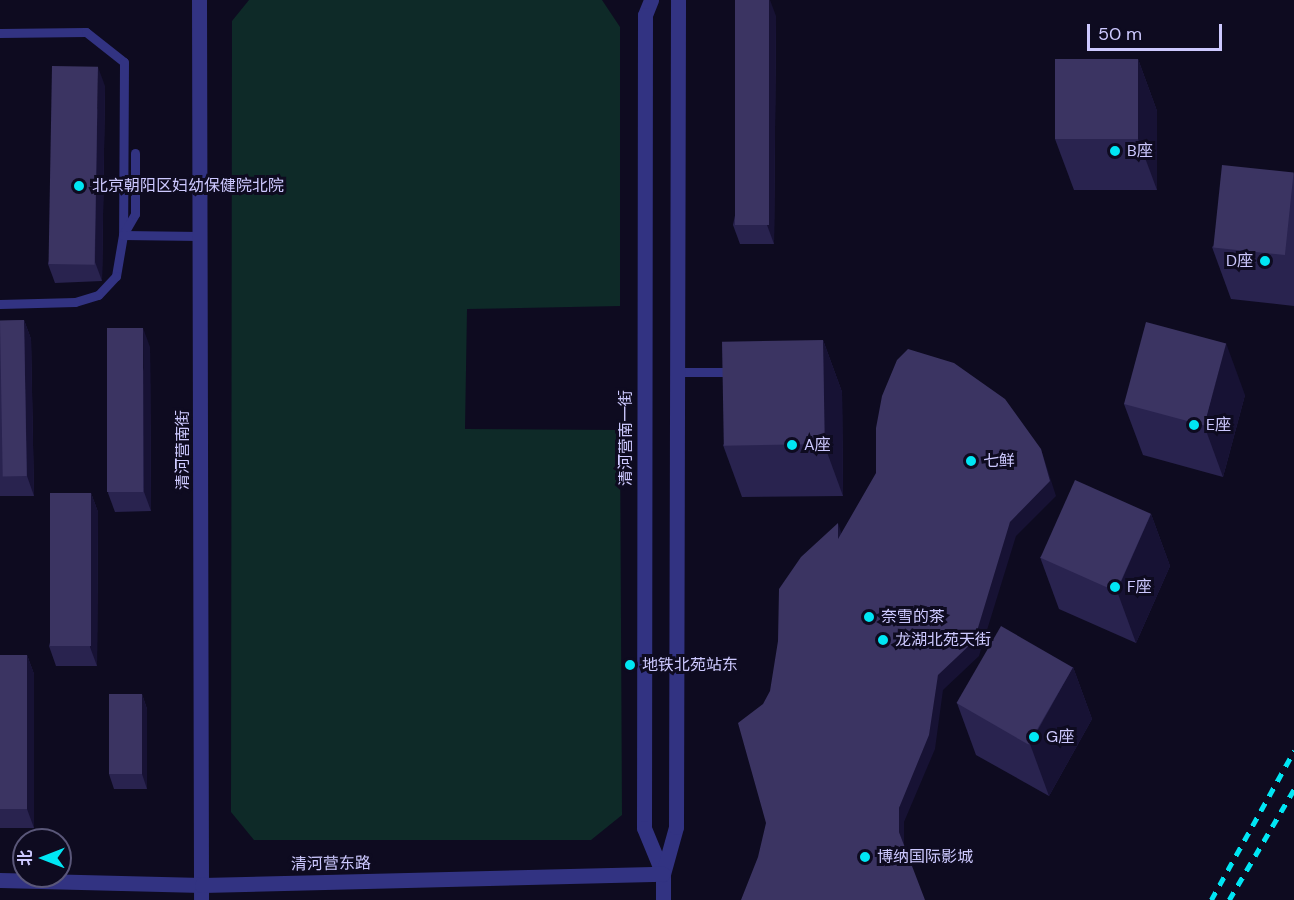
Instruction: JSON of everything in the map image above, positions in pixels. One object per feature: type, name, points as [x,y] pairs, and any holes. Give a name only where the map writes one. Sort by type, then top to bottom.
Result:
[{"type":"street","name":"清河营南街","points":[[199,0],[202,892]]},
{"type":"street","name":"清河营南一街","points":[[651,0],[645,15],[644,828],[663,874]]},
{"type":"street","name":"清河营南一街","points":[[663,900],[663,874],[676,827],[678,0]]},
{"type":"street","name":"清河营东路","points":[[0,880],[202,892],[663,874]]},
{"type":"lane","points":[[0,33],[86,32],[124,62],[123,235],[116,276],[98,295],[75,302],[0,304]]},
{"type":"lane","points":[[123,235],[135,214],[135,153]]},
{"type":"lane","points":[[123,235],[200,236]]},
{"type":"lane","points":[[676,372],[748,372]]},
{"type":"green space","points":[[249,0],[602,0],[620,27],[620,306],[467,309],[465,429],[620,430],[622,815],[591,840],[254,840],[231,812],[232,21]]},
{"type":"building","points":[[735,0],[769,0],[769,225],[735,225]]},
{"type":"building","points":[[1055,59],[1138,59],[1138,139],[1055,139]]},
{"type":"building","points":[[52,66],[98,67],[95,265],[49,264]]},
{"type":"building","points":[[1222,165],[1294,173],[1285,255],[1213,248]]},
{"type":"building","points":[[0,320],[24,320],[27,476],[3,476]]},
{"type":"building","points":[[1146,322],[1226,343],[1204,426],[1124,404]]},
{"type":"building","points":[[107,328],[143,328],[143,492],[107,492]]},
{"type":"building","points":[[823,340],[825,444],[724,446],[722,342]]},
{"type":"building","name":"龙湖北苑天街","points":[[908,349],[954,363],[1005,399],[1041,449],[1050,481],[1010,522],[974,641],[938,675],[929,735],[899,808],[899,832],[925,900],[741,900],[758,857],[766,823],[738,723],[763,704],[770,691],[778,641],[779,589],[801,557],[838,523],[838,539],[876,473],[876,428],[882,396],[897,360]]},
{"type":"building","points":[[1075,480],[1151,514],[1116,591],[1040,558]]},
{"type":"building","points":[[50,493],[91,493],[91,646],[50,646]]},
{"type":"building","points":[[1001,626],[1073,668],[1028,745],[956,703]]},
{"type":"building","points":[[0,655],[27,655],[27,809],[0,809]]},
{"type":"building","points":[[109,694],[142,694],[142,774],[109,774]]},
{"type":"railway","points":[[1211,900],[1294,751]]},
{"type":"railway","points":[[1229,900],[1294,789]]},
{"type":"place","name":"B座","points":[[1115,151]]},
{"type":"place","name":"北京朝阳区妇幼保健院北院","points":[[79,186]]},
{"type":"place","name":"D座","points":[[1265,261]]},
{"type":"place","name":"E座","points":[[1194,425]]},
{"type":"place","name":"A座","points":[[792,445]]},
{"type":"place","name":"七鲜","points":[[971,461]]},
{"type":"place","name":"F座","points":[[1115,587]]},
{"type":"place","name":"奈雪的茶","points":[[869,617]]},
{"type":"place","name":"龙湖北苑天街","points":[[883,640]]},
{"type":"place","name":"地铁北苑站东","points":[[630,665]]},
{"type":"place","name":"G座","points":[[1034,737]]},
{"type":"place","name":"博纳国际影城","points":[[865,857]]}]
